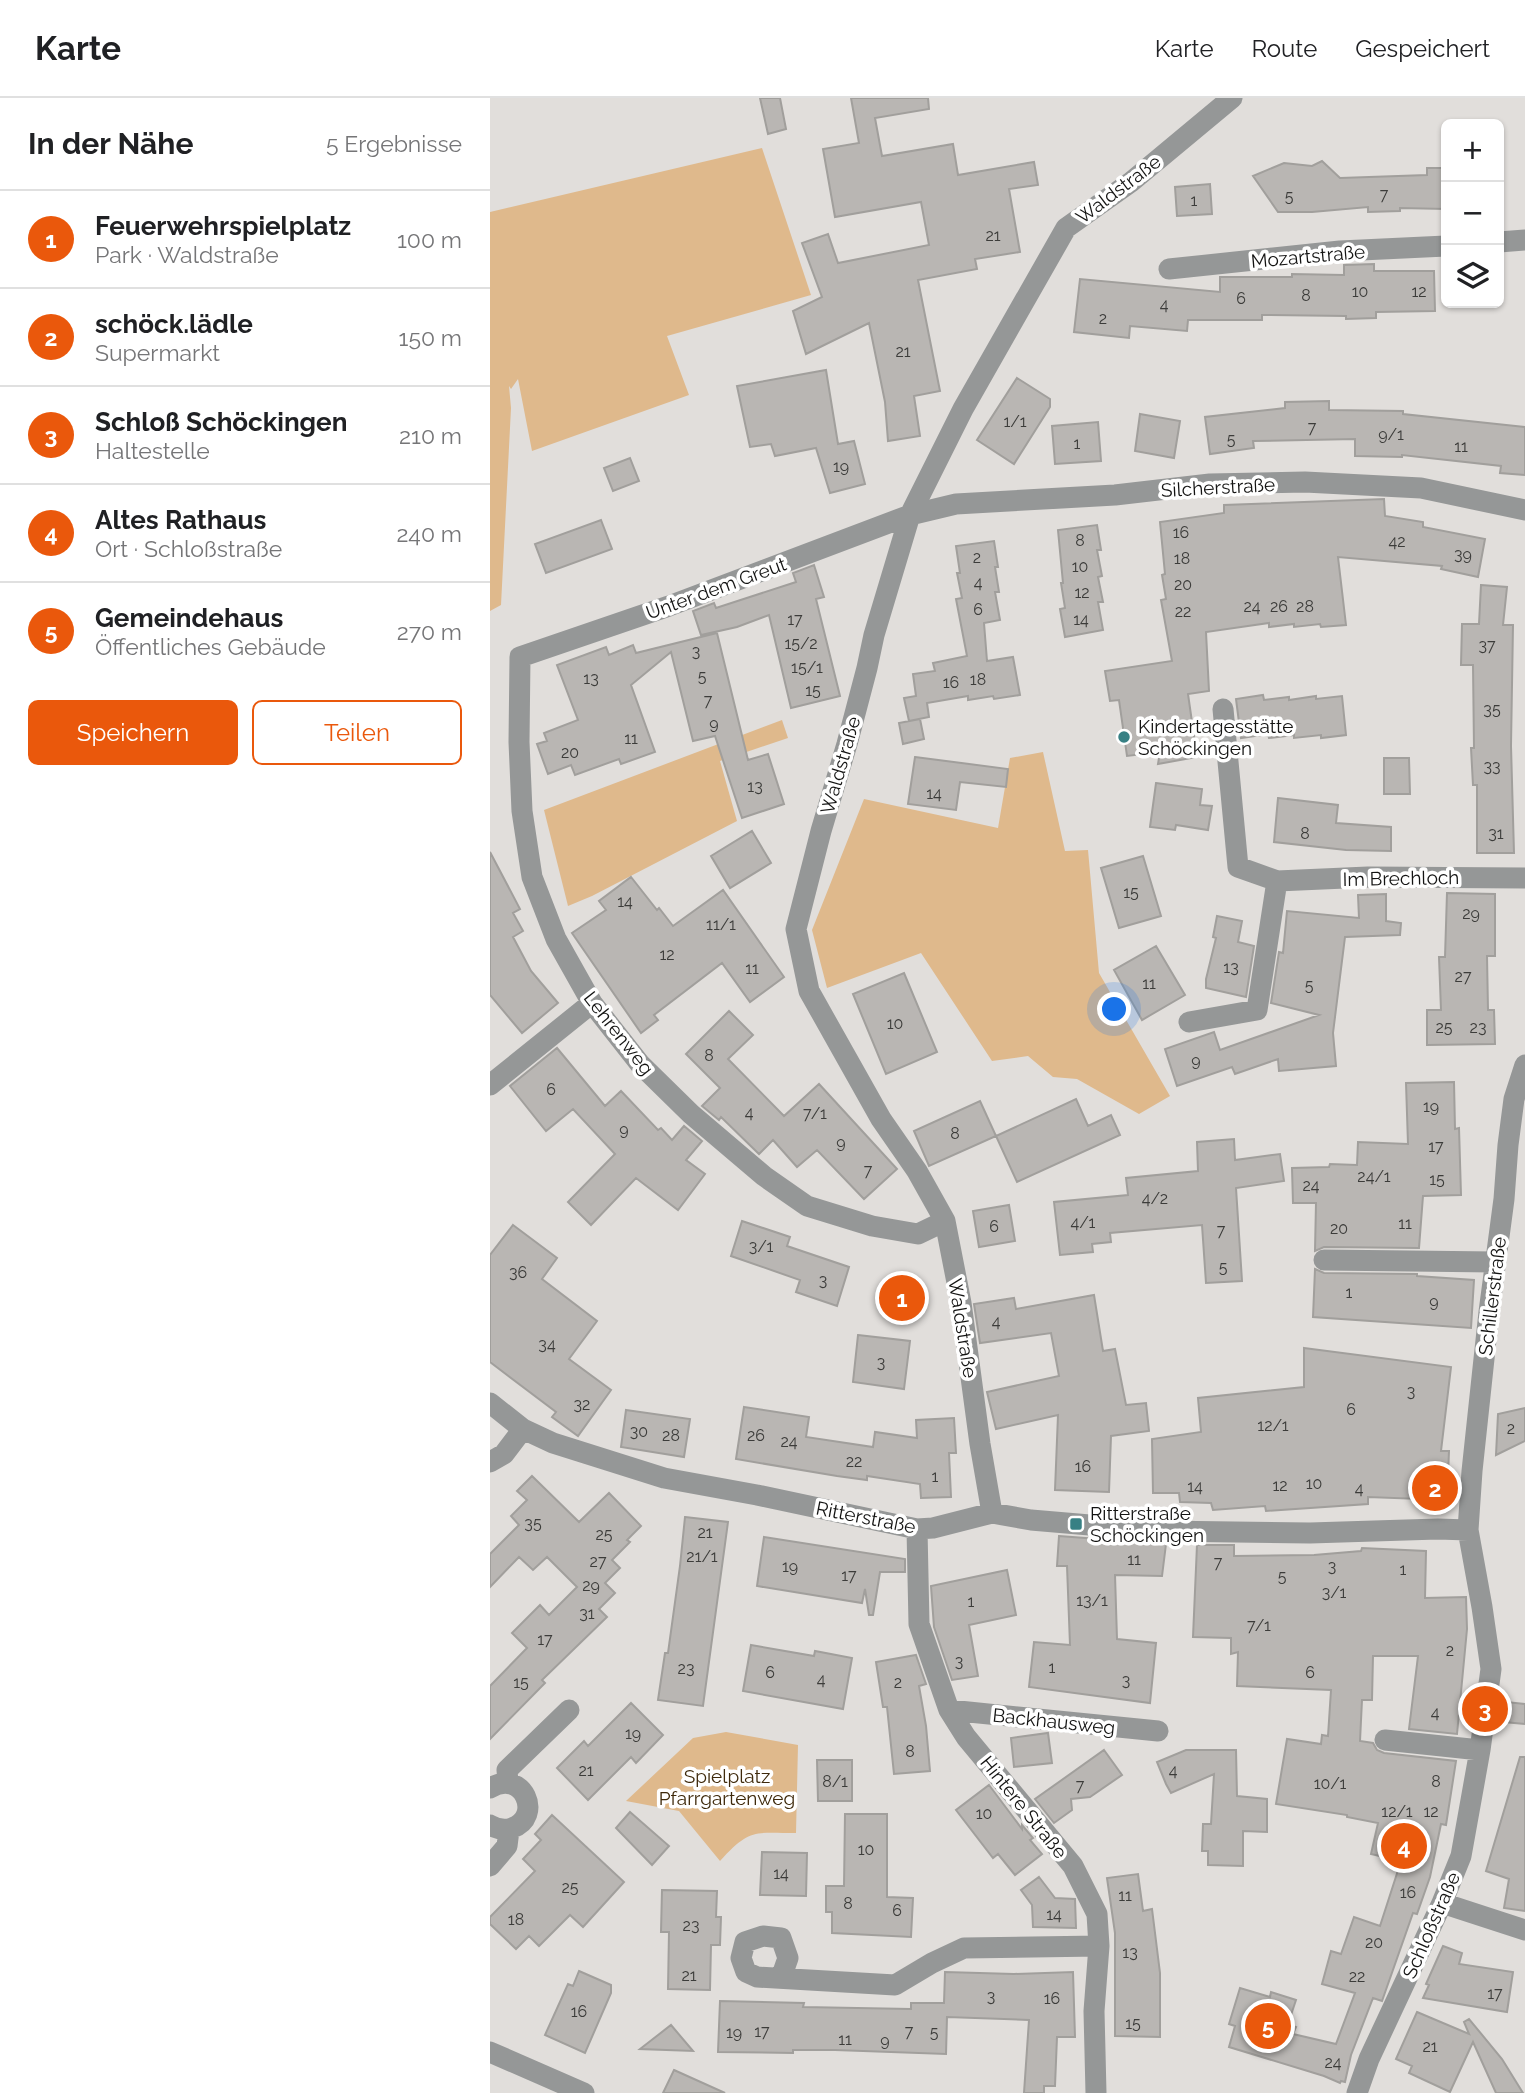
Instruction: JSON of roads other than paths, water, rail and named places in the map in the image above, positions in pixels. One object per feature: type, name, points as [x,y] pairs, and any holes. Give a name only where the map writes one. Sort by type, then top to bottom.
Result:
[{"type":"street","name":"Waldstraße","points":[[992,1513],[961,1303],[945,1222],[917,1171],[881,1119],[809,991],[796,929],[874,635],[910,515],[963,409],[1066,228],[1131,182],[1232,98]]},
{"type":"street","points":[[1504,242],[1525,240]]},
{"type":"street","name":"Mozartstraße","points":[[1169,269],[1340,251],[1441,246]]},
{"type":"street","name":"Silcherstraße","points":[[910,515],[956,504],[1115,495],[1210,484],[1305,482],[1421,488],[1525,510]]},
{"type":"street","name":"Unter dem Greut","points":[[520,657],[669,606],[910,515]]},
{"type":"street","name":"Lehrenweg","points":[[520,657],[519,743],[522,811],[531,877],[555,939],[592,1003],[640,1064],[691,1114],[764,1176],[807,1206],[872,1226],[918,1234],[945,1222]]},
{"type":"street","name":"Im Brechloch","points":[[1223,709],[1238,867],[1277,881],[1368,877],[1525,878]]},
{"type":"street","points":[[1189,1022],[1257,1010],[1277,881]]},
{"type":"street","points":[[490,1084],[592,1003]]},
{"type":"street","name":"Schillerstraße","points":[[1468,1530],[1478,1406],[1504,1199],[1508,1145],[1513,1110],[1525,1065]]},
{"type":"street","points":[[1324,1259],[1495,1262]]},
{"type":"street","name":"Ritterstraße","points":[[490,1403],[523,1429],[553,1443],[664,1478],[917,1529],[933,1528],[992,1513],[1031,1520],[1160,1531],[1310,1533],[1468,1530]]},
{"type":"street","points":[[490,1462],[504,1454],[523,1429]]},
{"type":"street","name":"Hintere Straße","points":[[917,1529],[919,1625],[949,1710],[966,1737],[1073,1866],[1097,1914],[1099,1946],[1094,2011],[1096,2093]]},
{"type":"street","name":"Schloßstraße","points":[[1357,2093],[1369,2059],[1461,1856],[1491,1669],[1468,1530]]},
{"type":"street","points":[[490,1866],[507,1846],[499,1827],[522,1822],[528,1809],[521,1789],[499,1785],[507,1770],[569,1710]]},
{"type":"street","name":"Backhausweg","points":[[949,1710],[1158,1731]]},
{"type":"street","points":[[1385,1740],[1480,1750]]},
{"type":"street","points":[[1442,1903],[1525,1930]]},
{"type":"street","points":[[781,1978],[895,1985],[964,1948],[1099,1946]]},
{"type":"street","points":[[490,2052],[584,2093]]},
{"type":"place","name":"Kindertagesstätte Schöckingen","points":[[1124,737]]},
{"type":"place","name":"Feuerwehrspielplatz","points":[[902,1298]]},
{"type":"place","name":"schöck.lädle","points":[[1435,1488]]},
{"type":"place","name":"Ritterstraße Schöckingen","points":[[1076,1524]]},
{"type":"place","name":"Schloß Schöckingen","points":[[1485,1709]]},
{"type":"place","name":"Altes Rathaus","points":[[1404,1846]]},
{"type":"place","name":"Gemeindehaus","points":[[1268,2026]]},
{"type":"park label","name":"Spielplatz Pfarrgartenweg","points":[[727,1787]]}]
